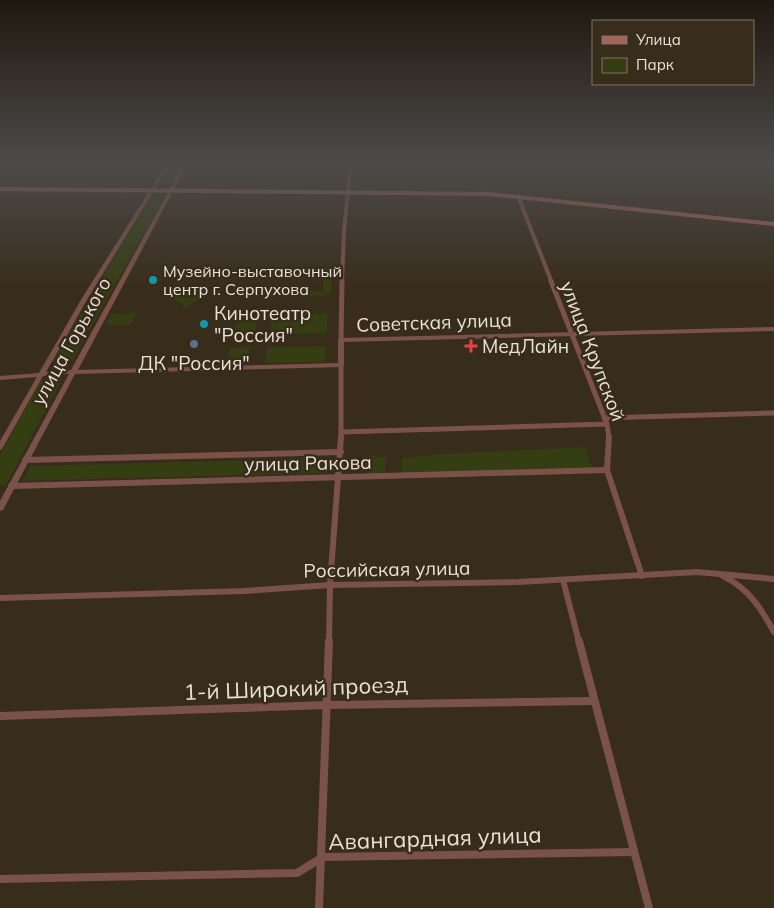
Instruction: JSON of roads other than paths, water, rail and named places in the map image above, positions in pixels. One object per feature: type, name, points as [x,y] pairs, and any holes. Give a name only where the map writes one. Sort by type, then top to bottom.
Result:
[{"type":"main road","points":[[604,205],[774,224]]},
{"type":"street","name":"улица Горького","points":[[0,447],[85,298],[143,205]]},
{"type":"street","name":"улица Горького","points":[[0,508],[164,205]]},
{"type":"street","points":[[341,340],[346,205]]},
{"type":"street","name":"улица Крупской","points":[[522,205],[607,424],[607,470],[642,576]]},
{"type":"street","name":"Советская улица","points":[[341,365],[341,340],[774,329]]},
{"type":"street","points":[[0,378],[42,373],[341,365],[341,452],[330,585],[323,856],[319,908]]},
{"type":"street","points":[[604,418],[774,413]]},
{"type":"street","name":"улица Ракова","points":[[341,432],[607,424]]},
{"type":"street","name":"улица Ракова","points":[[25,460],[341,452]]},
{"type":"street","name":"улица Ракова","points":[[11,486],[607,470]]},
{"type":"street","points":[[714,573],[733,580],[751,595],[774,632]]},
{"type":"street","name":"Российская улица","points":[[0,598],[244,591],[330,585],[462,584],[714,573],[774,580]]},
{"type":"street","points":[[563,580],[649,908]]},
{"type":"street","name":"1-й Широкий проезд","points":[[0,716],[328,705],[594,701]]},
{"type":"street","name":"Авангардная улица","points":[[0,879],[297,873],[323,856],[634,852]]},
{"type":"place","name":"Музейно-выставочный центр г. Серпухова","points":[[153,280]]},
{"type":"place","name":"Кинотеатр \"Россия\"","points":[[204,324]]},
{"type":"place","name":"ДК \"Россия\"","points":[[194,344]]},
{"type":"place","name":"МедЛайн","points":[[471,346]]}]
